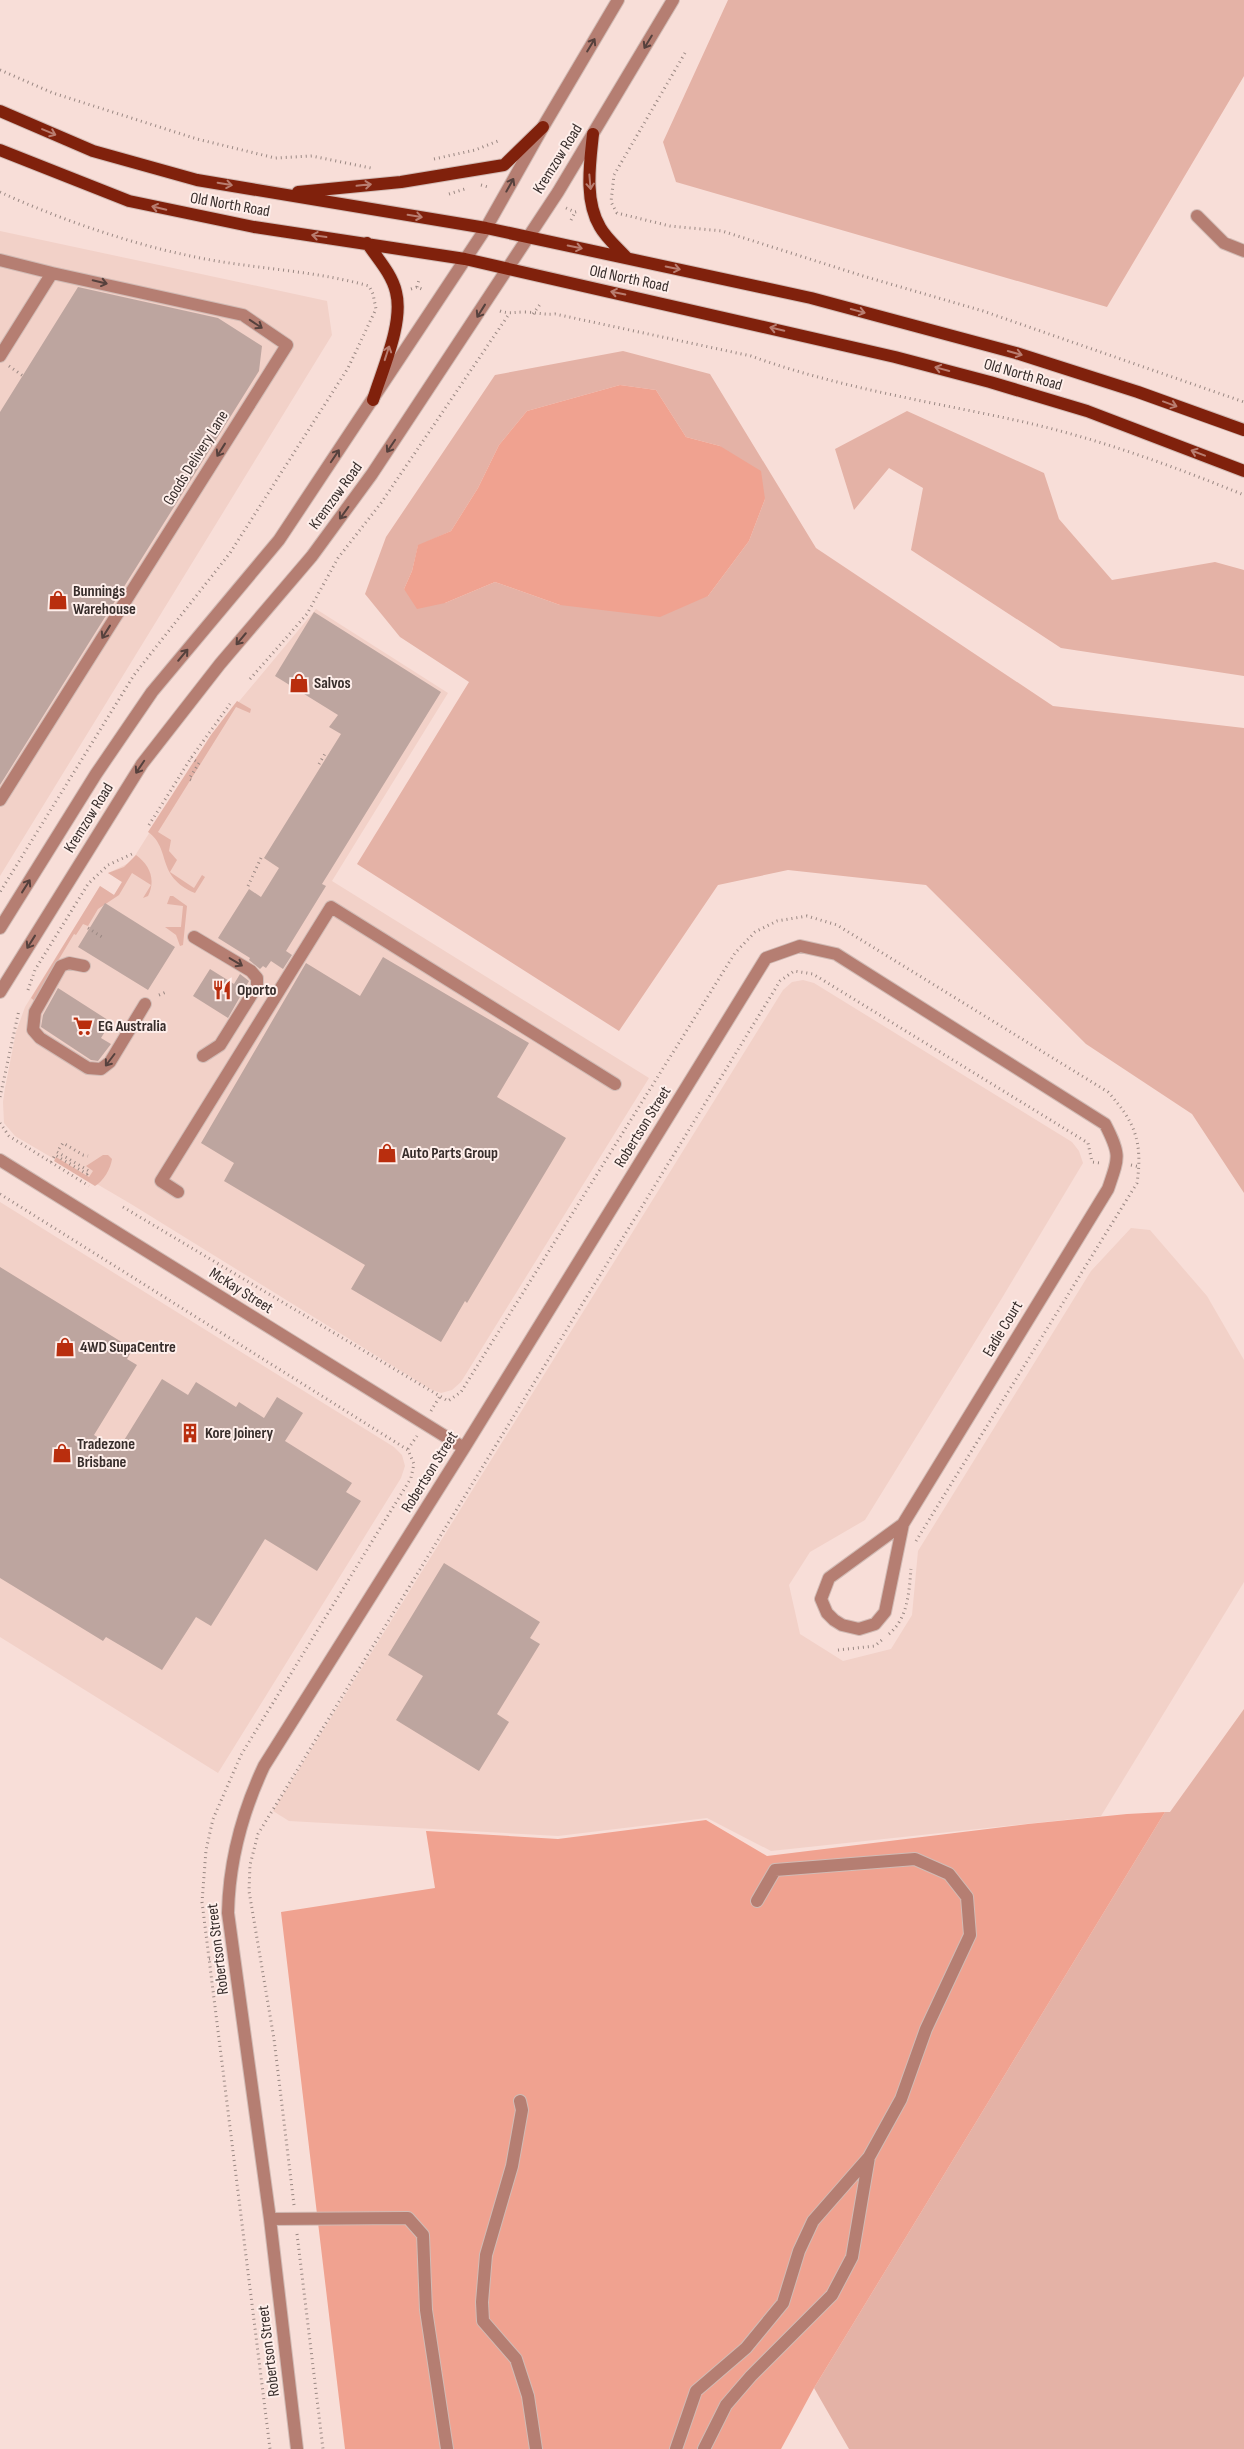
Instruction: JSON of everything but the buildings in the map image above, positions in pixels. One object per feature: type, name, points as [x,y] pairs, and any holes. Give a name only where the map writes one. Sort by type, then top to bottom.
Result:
[{"type":"main road","name":"Old North Road","points":[[0,111],[93,151],[197,180],[486,228],[811,298],[1016,353],[1138,392],[1244,430]]},
{"type":"main road","points":[[281,194],[401,182],[504,165],[542,127]]},
{"type":"main road","points":[[594,134],[589,176],[593,207],[600,227],[626,257]]},
{"type":"main road","name":"Old North Road","points":[[0,150],[129,201],[254,227],[367,243],[465,260],[764,326],[990,382],[1087,411],[1244,471]]},
{"type":"main road","points":[[367,243],[390,276],[397,293],[396,326],[372,400]]},
{"type":"street","name":"Kremzow Road","points":[[0,928],[96,774],[152,692],[279,540],[486,228],[542,127],[618,0]]},
{"type":"street","name":"Kremzow Road","points":[[0,992],[142,764],[215,670],[312,556],[367,482],[464,338],[506,269],[594,134],[673,0]]},
{"type":"street","points":[[1197,216],[1224,244],[1244,252]]},
{"type":"street","points":[[0,260],[52,273],[0,356]]},
{"type":"street","name":"Goods Delivery Lane","points":[[0,800],[287,345],[243,315],[52,273]]},
{"type":"street","points":[[178,1192],[161,1181],[331,907],[615,1084]]},
{"type":"street","points":[[194,937],[251,971],[257,978],[257,986],[220,1045],[203,1056]]},
{"type":"street","name":"Robertson Street","points":[[297,2449],[270,2219],[244,2022],[232,1954],[228,1913],[231,1870],[239,1832],[250,1796],[264,1766],[464,1448],[766,958],[800,946],[836,954],[1104,1124],[1117,1147]]},
{"type":"street","points":[[84,966],[69,963],[61,966],[35,1012],[32,1025],[36,1035],[88,1068],[101,1069],[110,1062],[145,1004]]},
{"type":"street","name":"Eadie Court","points":[[903,1524],[829,1578],[821,1598],[827,1613],[834,1620],[842,1625],[859,1629],[875,1624],[885,1612],[903,1524],[1108,1189],[1117,1163],[1117,1147]]},
{"type":"street","name":"McKay Street","points":[[0,1161],[464,1448]]},
{"type":"street","points":[[676,2449],[696,2391],[746,2348],[783,2302],[799,2251],[813,2221],[869,2157],[901,2100],[926,2030],[970,1935],[967,1897],[950,1874],[914,1859],[775,1870],[758,1901]]},
{"type":"street","points":[[520,2102],[522,2110],[512,2166],[486,2255],[482,2302],[483,2321],[516,2359],[528,2396],[536,2449]]},
{"type":"street","points":[[704,2449],[726,2405],[751,2376],[832,2295],[852,2257],[869,2157]]},
{"type":"street","points":[[270,2219],[408,2218],[424,2235],[426,2310],[447,2449]]},
{"type":"path","points":[[685,53],[614,175],[611,202],[617,213],[670,226],[722,231],[863,276],[983,311],[1244,402]]},
{"type":"path","points":[[0,70],[52,94],[196,139],[275,158],[312,156],[376,169]]},
{"type":"path","points":[[432,160],[475,150],[498,141]]},
{"type":"path","points":[[449,194],[479,185]]},
{"type":"path","points":[[566,208],[575,212],[571,220]]},
{"type":"path","points":[[419,280],[417,287],[424,290]]},
{"type":"path","points":[[533,314],[541,303]]},
{"type":"path","points":[[500,311],[509,314],[524,312],[555,314],[752,356],[777,366],[931,404],[1026,422],[1144,456],[1244,495]]},
{"type":"path","points":[[250,679],[307,614],[338,558],[381,503],[509,314]]},
{"type":"path","points":[[149,825],[191,758],[230,704]]},
{"type":"path","points":[[319,764],[326,752]]},
{"type":"path","points":[[190,780],[199,763],[191,758]]},
{"type":"path","points":[[248,886],[261,858]]},
{"type":"path","points":[[123,1207],[448,1401],[461,1392],[735,952],[754,932],[777,921],[807,916],[837,925],[1108,1092],[1123,1108],[1138,1140],[1140,1167],[1137,1183],[914,1544]]},
{"type":"path","points":[[88,928],[102,937]]},
{"type":"path","points":[[323,2449],[274,2038],[249,1891],[250,1865],[258,1834],[780,981],[794,971],[813,974],[1088,1143],[1092,1162],[1098,1162]]},
{"type":"path","points":[[160,995],[166,992]]},
{"type":"path","points":[[0,1123],[10,1136],[89,1186]]},
{"type":"path","points":[[51,1162],[55,1155],[87,1174],[89,1171],[58,1152],[63,1143],[88,1156]]},
{"type":"path","points":[[1133,1165],[1140,1167]]},
{"type":"path","points":[[0,1194],[408,1450],[414,1464],[411,1478],[241,1755],[213,1819],[206,1850],[202,1902],[211,1959],[270,2449]]},
{"type":"path","points":[[434,1406],[440,1396]]},
{"type":"path","points":[[408,1450],[412,1444]]},
{"type":"path","points":[[838,1650],[875,1646],[897,1627],[908,1602],[912,1563]]},
{"type":"shaded area","points":[[728,0],[1244,0],[1244,76],[1107,307],[676,182],[663,142]]},
{"type":"shaded area","points":[[0,231],[327,301],[332,335],[0,876]]},
{"type":"shaded area","points":[[623,351],[710,374],[816,548],[1053,706],[1244,728],[1244,1193],[1192,1114],[1086,1044],[926,885],[788,870],[718,885],[619,1031],[357,864],[469,682],[400,637],[365,594],[386,537],[495,375]],"holes":[[[620,385],[656,390],[686,437],[720,446],[765,499],[749,541],[708,596],[560,605],[495,582],[445,603],[404,589],[412,571],[418,546],[451,531],[478,488],[499,445],[527,411]]]},
{"type":"shaded area","points":[[620,385],[656,390],[686,437],[720,446],[761,471],[765,499],[749,541],[708,596],[660,617],[560,605],[495,582],[445,603],[417,609],[404,589],[412,571],[418,545],[451,531],[478,488],[499,445],[527,411]]},
{"type":"shaded area","points":[[907,411],[1044,473],[1059,519],[1112,580],[1215,562],[1244,570],[1244,676],[1061,648],[911,550],[923,488],[889,468],[854,510],[835,449]]},
{"type":"shaded area","points":[[316,609],[448,693],[332,881],[649,1078],[461,1382],[452,1390],[441,1393],[430,1389],[131,1204],[15,1136],[4,1123],[3,1102],[5,1088],[16,1032],[25,1007],[100,886],[114,895],[121,884],[122,882],[108,873],[131,862],[211,735]]},
{"type":"shaded area","points":[[237,701],[251,709],[250,713],[236,707],[158,832],[171,840],[169,851],[177,860],[170,872],[194,888],[202,875],[205,877],[195,893],[174,879],[169,871],[160,846],[148,832],[211,735]]},
{"type":"shaded area","points":[[136,855],[148,868],[151,885],[132,873],[119,895],[98,909],[88,926],[83,924],[76,935],[74,934],[43,986],[36,1002],[31,998],[100,886],[114,895],[122,882],[108,873],[124,867]]},
{"type":"shaded area","points":[[151,885],[148,896],[143,898]]},
{"type":"shaded area","points":[[170,896],[173,896],[187,906],[183,945],[180,946],[176,935],[165,927],[181,927],[183,906],[167,904]]},
{"type":"shaded area","points":[[803,980],[814,983],[1072,1142],[1079,1151],[1083,1163],[865,1520],[810,1552],[789,1585],[800,1634],[843,1661],[891,1649],[912,1615],[918,1551],[1091,1271],[1131,1228],[1150,1230],[1207,1296],[1244,1360],[1244,1582],[1101,1816],[771,1851],[707,1818],[558,1836],[289,1821],[273,1811],[783,990],[792,982]]},
{"type":"shaded area","points":[[103,1155],[108,1155],[112,1159],[111,1163],[104,1178],[95,1186],[54,1161],[56,1157],[89,1177],[93,1171],[86,1166]]},
{"type":"shaded area","points":[[0,1202],[394,1447],[402,1455],[405,1466],[401,1478],[218,1773],[0,1637]]},
{"type":"shaded area","points":[[1244,1709],[1244,2449],[849,2449],[814,2388],[1165,1812],[1170,1812]]},
{"type":"shaded area","points":[[1165,1812],[814,2388],[781,2449],[345,2449],[281,1912],[435,1888],[426,1831],[558,1839],[706,1820],[767,1856],[1028,1824]]},
{"type":"place","name":"Bunnings Warehouse","points":[[58,600]]},
{"type":"place","name":"Salvos","points":[[299,683]]},
{"type":"place","name":"Oporto","points":[[222,990]]},
{"type":"place","name":"EG Australia","points":[[83,1026]]},
{"type":"place","name":"Auto Parts Group","points":[[387,1153]]},
{"type":"place","name":"4WD SupaCentre","points":[[65,1347]]},
{"type":"place","name":"Kore Joinery","points":[[190,1433]]},
{"type":"place","name":"Tradezone Brisbane","points":[[62,1453]]}]
